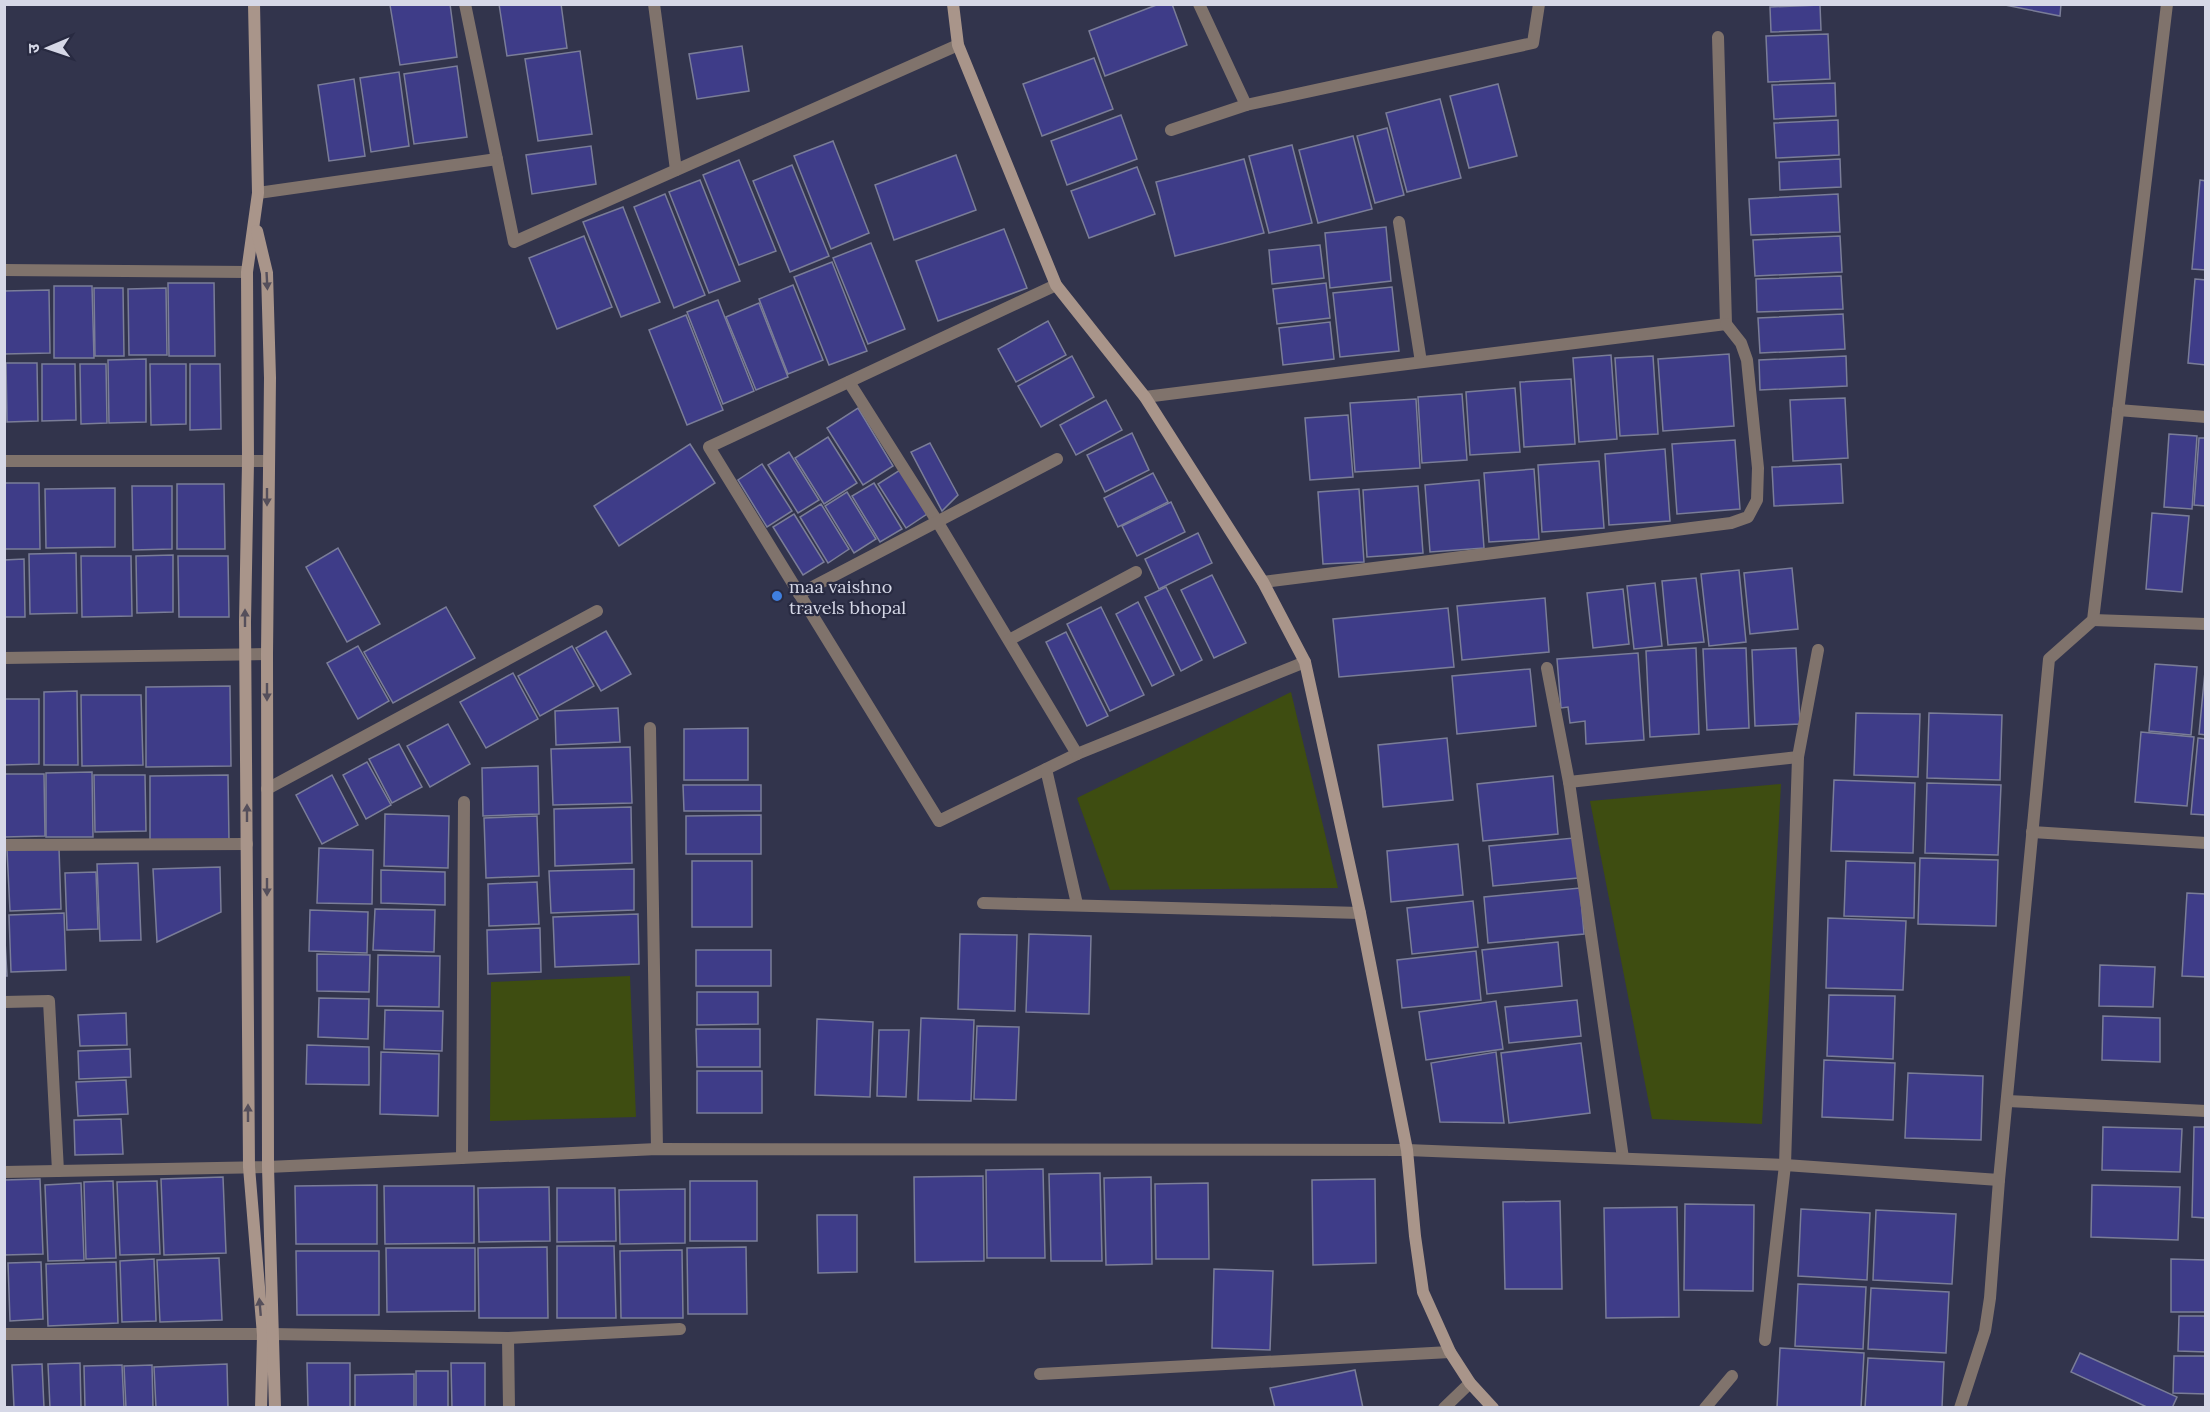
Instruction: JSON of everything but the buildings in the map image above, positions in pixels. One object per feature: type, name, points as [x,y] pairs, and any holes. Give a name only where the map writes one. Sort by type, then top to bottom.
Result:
[{"type":"street","points":[[254,4],[258,193],[247,272],[246,654],[249,1167],[275,1407]]},
{"type":"street","points":[[465,4],[514,242],[958,45]]},
{"type":"street","points":[[654,4],[676,170]]},
{"type":"street","points":[[953,4],[958,45],[1056,285],[1145,397],[1263,582],[1305,662],[1360,913],[1407,1150],[1414,1236],[1424,1292],[1450,1352],[1470,1383],[1493,1407]]},
{"type":"street","points":[[1199,4],[1246,105]]},
{"type":"street","points":[[1171,130],[1246,105],[1533,43],[1539,4]]},
{"type":"street","points":[[1960,1407],[1985,1331],[1990,1298],[2049,659],[2093,620],[2167,4]]},
{"type":"street","points":[[1263,582],[1731,522],[1748,517],[1757,501],[1758,468],[1747,360],[1742,344],[1726,324],[1718,37]]},
{"type":"street","points":[[258,193],[497,159]]},
{"type":"street","points":[[1399,222],[1421,362]]},
{"type":"street","points":[[255,224],[267,273],[270,378],[267,654],[268,1334],[261,1407]]},
{"type":"street","points":[[4,270],[247,272]]},
{"type":"street","points":[[1056,285],[709,447],[939,821],[1077,754],[1305,662]]},
{"type":"street","points":[[1145,397],[1726,324]]},
{"type":"street","points":[[849,382],[937,521],[1077,754]]},
{"type":"street","points":[[2118,410],[2205,417]]},
{"type":"street","points":[[799,594],[1057,459]]},
{"type":"street","points":[[4,461],[268,461]]},
{"type":"street","points":[[1009,640],[1136,572]]},
{"type":"street","points":[[267,789],[597,611]]},
{"type":"street","points":[[2093,620],[2205,624]]},
{"type":"street","points":[[1765,1340],[1785,1165],[1798,757],[1818,650]]},
{"type":"street","points":[[4,658],[267,654]]},
{"type":"street","points":[[1547,668],[1569,782],[1623,1158]]},
{"type":"street","points":[[650,728],[657,1149]]},
{"type":"street","points":[[1569,782],[1798,757]]},
{"type":"street","points":[[1047,769],[1077,904]]},
{"type":"street","points":[[462,1158],[464,802]]},
{"type":"street","points":[[2032,832],[2205,843]]},
{"type":"street","points":[[4,845],[247,844]]},
{"type":"street","points":[[983,903],[1360,913]]},
{"type":"street","points":[[4,1002],[50,1001],[58,1171]]},
{"type":"street","points":[[2007,1101],[2205,1111]]},
{"type":"street","points":[[4,1172],[268,1167],[657,1149],[1407,1150],[1785,1165],[2000,1180]]},
{"type":"street","points":[[4,1334],[268,1334],[508,1338],[680,1329]]},
{"type":"street","points":[[508,1338],[509,1407]]},
{"type":"street","points":[[1040,1374],[1450,1352]]},
{"type":"street","points":[[1705,1407],[1732,1376]]},
{"type":"street","points":[[1444,1407],[1470,1383]]},
{"type":"green space","points":[[1291,692],[1338,888],[1110,890],[1077,798]]},
{"type":"green space","points":[[1781,784],[1762,1124],[1652,1119],[1590,801]]},
{"type":"green space","points":[[630,976],[636,1117],[490,1121],[491,982]]},
{"type":"place","name":"maa vaishno travels bhopal","points":[[777,596]]}]
